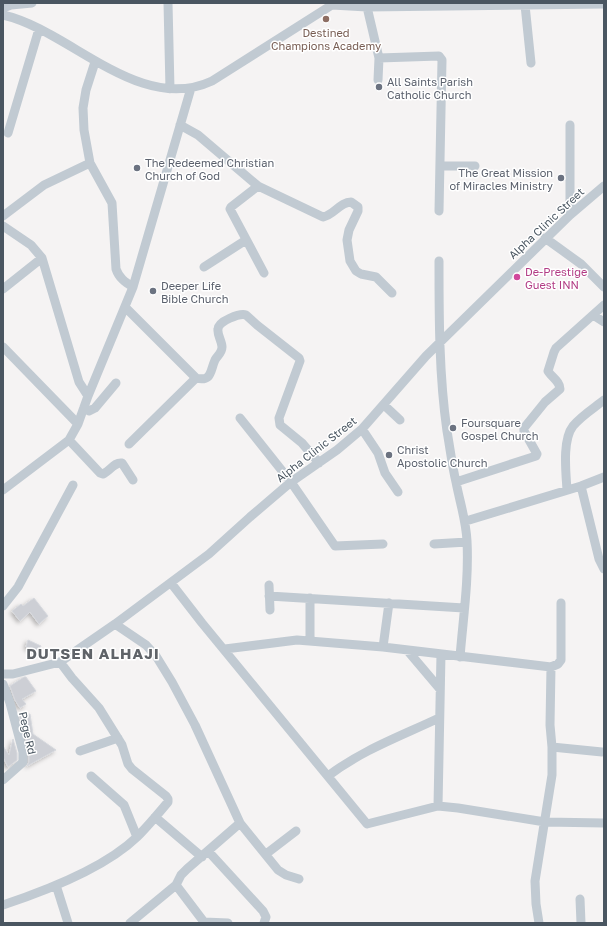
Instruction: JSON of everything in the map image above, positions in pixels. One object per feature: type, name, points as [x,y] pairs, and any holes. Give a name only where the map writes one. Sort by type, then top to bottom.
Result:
[{"type":"street","points":[[3,8],[11,5],[32,3]]},
{"type":"street","points":[[168,3],[170,89]]},
{"type":"street","points":[[3,15],[19,20],[58,38],[95,62],[120,74],[137,81],[170,89],[191,88],[212,81],[334,4],[367,7],[603,4]]},
{"type":"street","points":[[525,6],[531,63]]},
{"type":"street","points":[[367,7],[379,58],[378,80]]},
{"type":"street","points":[[8,133],[39,29]]},
{"type":"street","points":[[379,58],[441,57],[439,211]]},
{"type":"street","points":[[95,62],[86,90],[83,108],[84,130],[90,164],[112,203],[116,269],[118,274],[125,282],[133,287]]},
{"type":"street","points":[[3,490],[69,440],[78,424],[133,287],[191,88]]},
{"type":"street","points":[[570,124],[570,215]]},
{"type":"street","points":[[180,125],[198,135],[258,186],[323,217],[329,215],[345,203],[351,202],[358,208],[358,211],[349,230],[347,240],[350,262],[356,271],[361,274],[376,277],[392,293]]},
{"type":"street","points":[[3,216],[44,185],[90,164]]},
{"type":"street","points":[[440,166],[475,166]]},
{"type":"street","points":[[258,186],[230,209],[264,273]]},
{"type":"street","name":"Alpha Clinic Street","points":[[3,674],[13,674],[60,662],[115,624],[209,554],[291,482],[319,463],[362,429],[426,356],[439,345],[545,238],[604,186]]},
{"type":"street","points":[[3,226],[31,244],[42,258],[79,382],[88,396]]},
{"type":"street","points":[[545,238],[581,264],[604,287]]},
{"type":"street","points":[[204,267],[246,240]]},
{"type":"street","points":[[3,289],[42,258]]},
{"type":"street","points":[[439,261],[439,345],[447,430],[456,482],[466,521],[467,542],[460,657]]},
{"type":"street","points":[[456,482],[536,456],[536,452],[524,431],[524,428],[545,402],[560,389],[560,384],[550,375],[548,371],[554,352],[604,305]]},
{"type":"street","points":[[125,308],[196,378],[203,379],[210,376],[214,361],[221,351],[222,346],[217,330],[218,326],[239,314],[246,315],[299,358],[300,361],[279,418],[279,422],[280,425],[302,443],[319,463]]},
{"type":"street","points":[[594,314],[604,322]]},
{"type":"street","points":[[3,348],[78,424]]},
{"type":"street","points":[[129,444],[196,378]]},
{"type":"street","points":[[84,407],[89,411],[95,408],[116,383]]},
{"type":"street","points":[[567,490],[565,454],[569,435],[573,426],[604,400]]},
{"type":"street","points":[[384,405],[400,420]]},
{"type":"street","points":[[240,418],[291,482],[335,546],[383,544]]},
{"type":"street","points":[[362,429],[378,453],[385,473],[398,492]]},
{"type":"street","points":[[69,440],[100,473],[103,474],[107,472],[119,462],[122,463],[133,480]]},
{"type":"street","points":[[466,521],[581,486],[604,477]]},
{"type":"street","points":[[3,606],[18,587],[73,485]]},
{"type":"street","points":[[581,486],[599,559],[604,569]]},
{"type":"street","points":[[434,544],[467,542]]},
{"type":"street","points":[[171,583],[202,623],[368,824],[438,806],[545,822],[604,823]]},
{"type":"street","points":[[270,585],[270,610]]},
{"type":"street","points":[[269,596],[464,608]]},
{"type":"street","points":[[310,598],[310,640]]},
{"type":"street","points":[[383,647],[389,603]]},
{"type":"street","points":[[225,649],[285,641],[310,640],[551,667],[558,664],[561,660],[561,603]]},
{"type":"street","points":[[115,624],[150,649],[164,669],[195,725],[240,823],[274,866],[282,873],[299,879]]},
{"type":"street","points":[[407,650],[440,689]]},
{"type":"street","points":[[438,806],[441,654]]},
{"type":"street","points":[[3,904],[30,896],[92,868],[120,851],[137,837],[168,802],[168,799],[128,764],[123,747],[96,703],[72,678],[60,662]]},
{"type":"street","points":[[539,923],[536,904],[536,881],[552,775],[550,725],[551,667]]},
{"type":"street","name":"Pege Rd","points":[[3,684],[10,703],[23,752],[23,759],[21,764],[3,780]]},
{"type":"street","points":[[328,776],[345,763],[366,751],[440,718]]},
{"type":"street","points":[[80,751],[118,738]]},
{"type":"street","points":[[552,748],[602,752]]},
{"type":"street","points":[[91,776],[124,805],[137,837]]},
{"type":"street","points":[[155,817],[205,854],[264,911],[266,918],[264,923]]},
{"type":"street","points":[[130,923],[176,885],[181,875],[240,823]]},
{"type":"street","points":[[266,854],[296,831]]},
{"type":"street","points":[[56,884],[68,923]]},
{"type":"street","points":[[176,885],[204,922],[228,923]]},
{"type":"street","points":[[580,899],[581,923]]},
{"type":"building","points":[[34,598],[48,616],[39,624],[30,612],[20,621],[12,611],[21,604],[23,606]]},
{"type":"building","points":[[28,640],[41,646],[38,653],[26,647]]},
{"type":"building","points":[[26,677],[36,691],[22,699],[26,704],[20,708],[15,700],[10,686]]},
{"type":"building","points":[[30,714],[33,734],[56,750],[27,766],[29,762],[29,751],[19,715]]},
{"type":"building","points":[[13,739],[17,753],[17,760],[8,767],[3,757],[3,746],[9,755]]},
{"type":"place","name":"Destined Champions Academy","points":[[326,19]]},
{"type":"place","name":"All Saints Parish Catholic Church","points":[[379,87]]},
{"type":"place","name":"The Redeemed Christian Church of God","points":[[137,168]]},
{"type":"place","name":"The Great Mission of Miracles Ministry","points":[[561,178]]},
{"type":"place","name":"De-Prestige Guest INN","points":[[517,277]]},
{"type":"place","name":"Deeper Life Bible Church","points":[[153,291]]},
{"type":"place","name":"Foursquare Gospel Church","points":[[453,428]]},
{"type":"place","name":"Christ Apostolic Church","points":[[389,455]]},
{"type":"district","name":"DUTSEN ALHAJI","points":[[93,653]]}]
